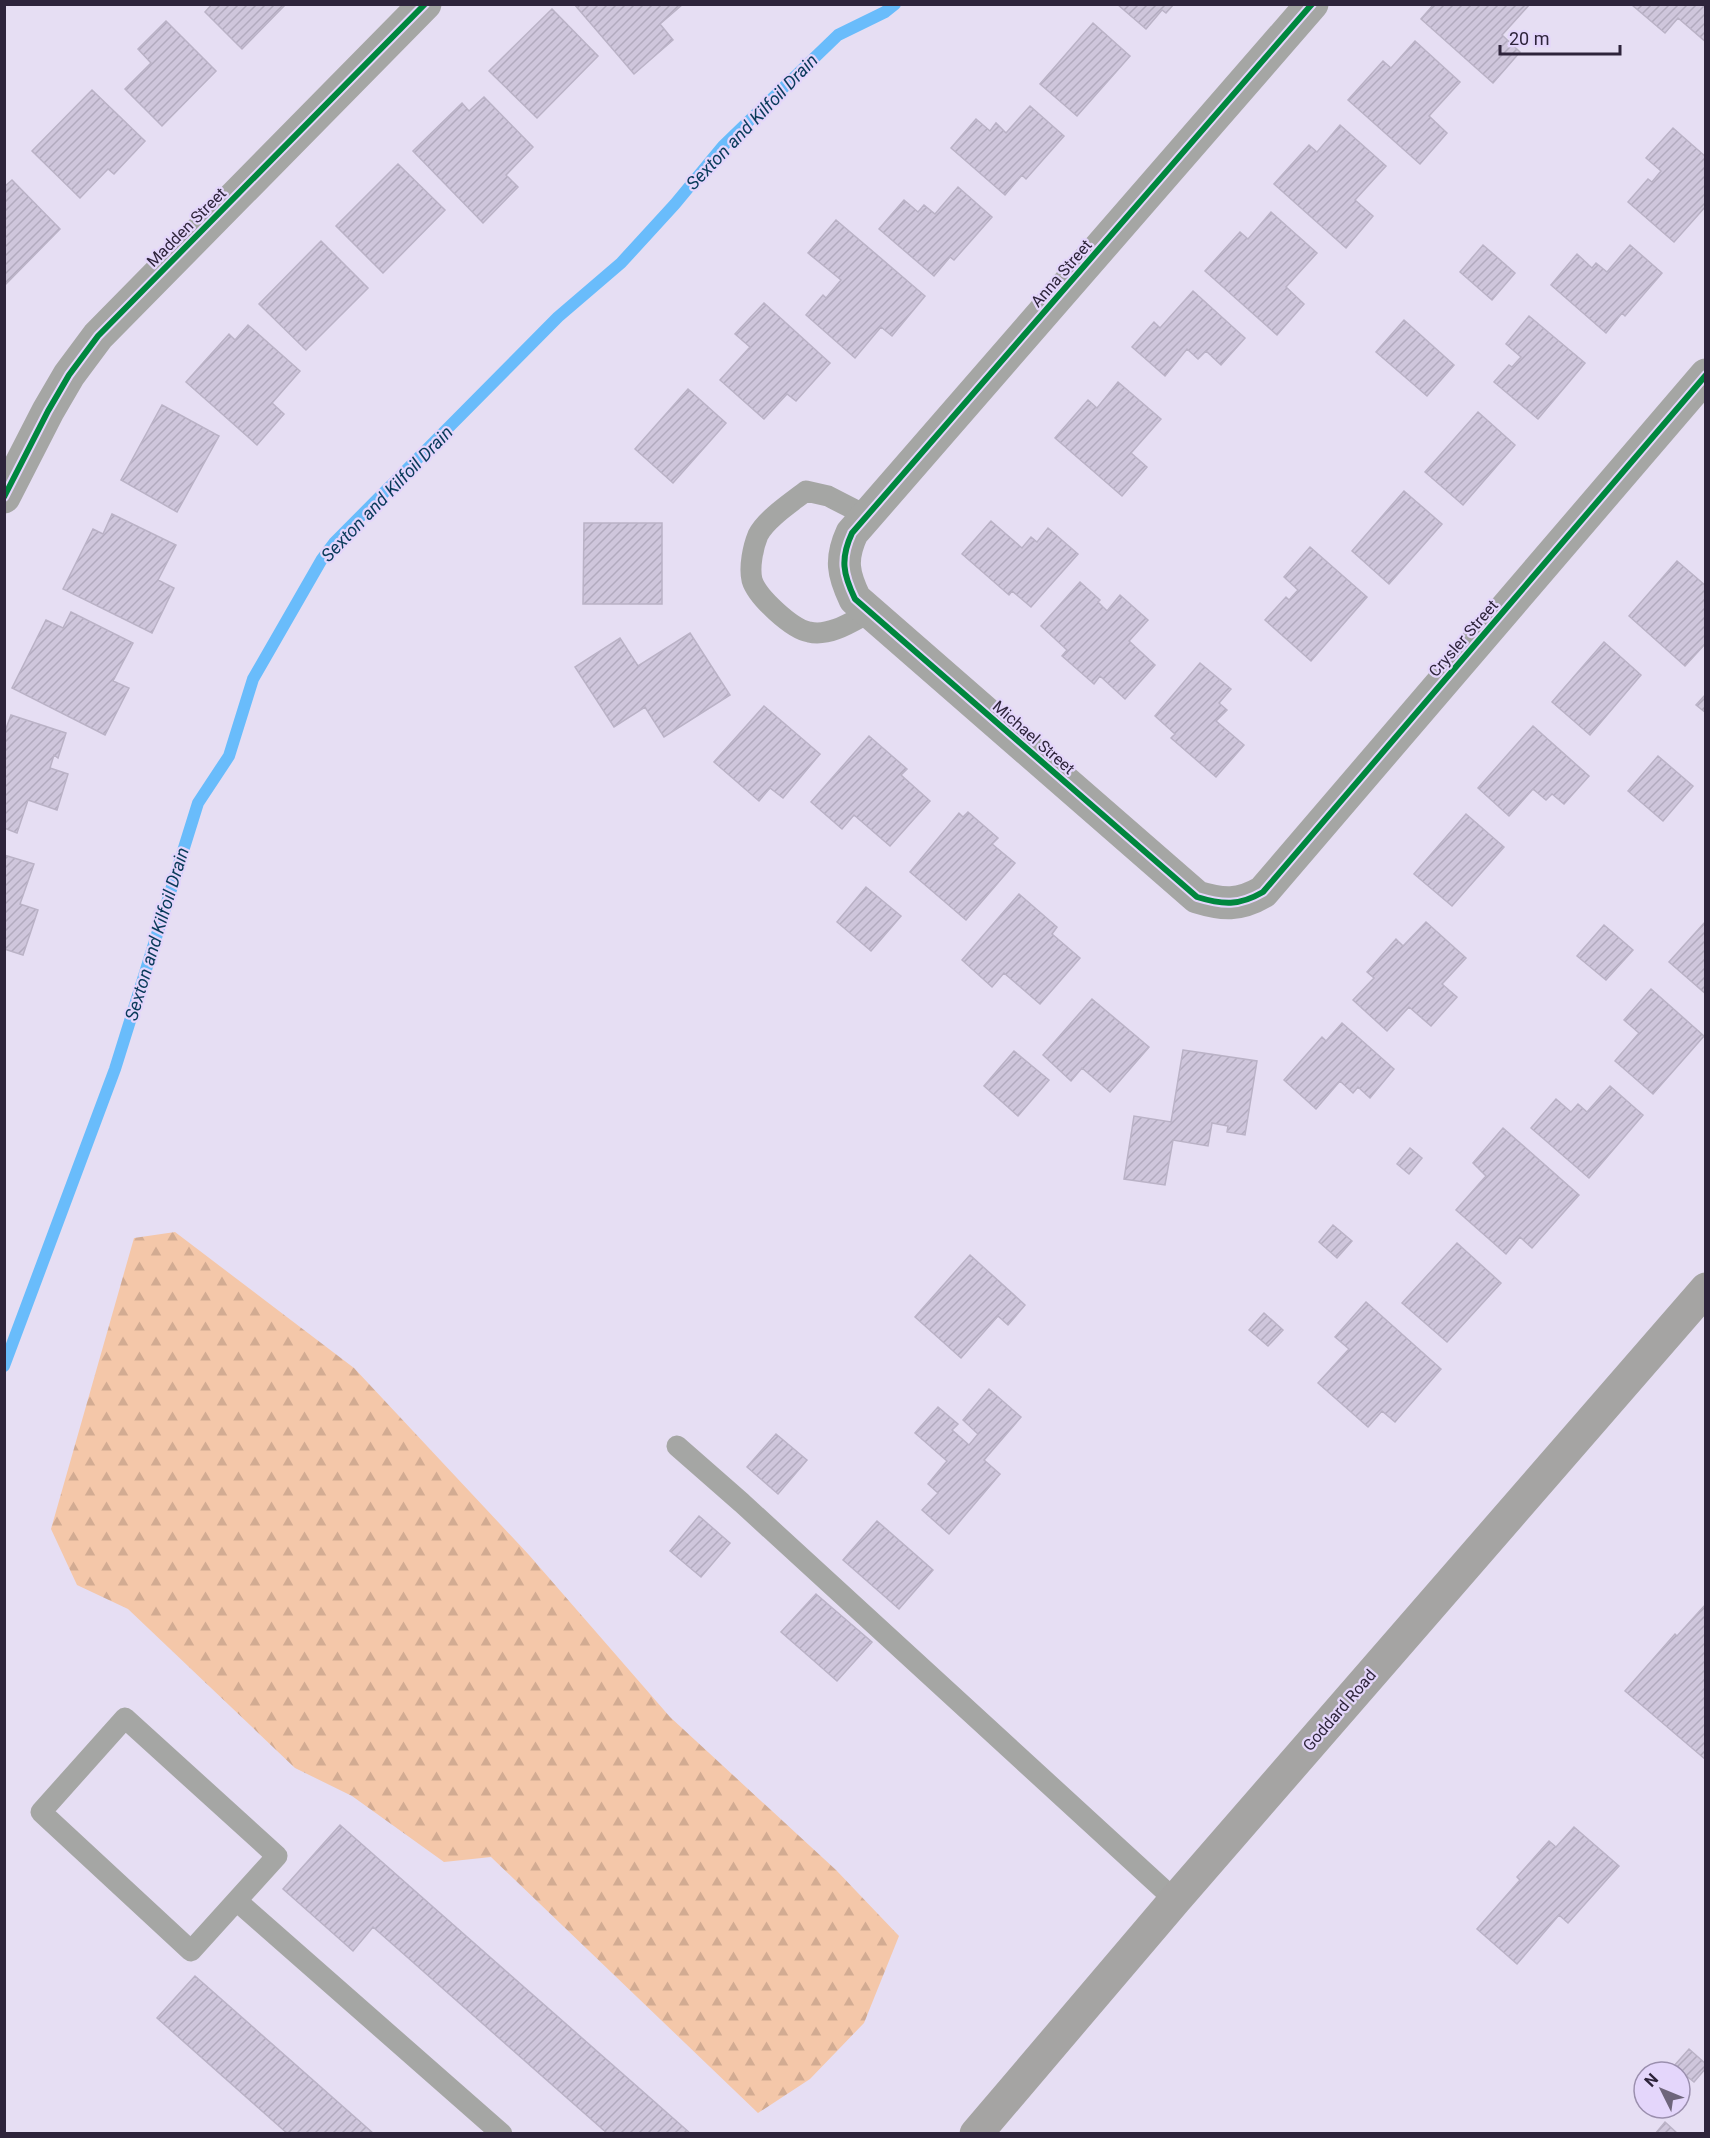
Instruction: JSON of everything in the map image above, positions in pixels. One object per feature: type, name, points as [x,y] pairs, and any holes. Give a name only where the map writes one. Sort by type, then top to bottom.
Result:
[{"type":"main road","name":"Goddard Road","points":[[975,2133],[1704,1293]]},
{"type":"street","name":"Madden Street","points":[[4,497],[69,375],[98,336],[425,4]]},
{"type":"street","name":"Anna Street","points":[[844,565],[846,546],[852,533],[1312,4]]},
{"type":"street","name":"Crysler Street","points":[[1230,904],[1251,899],[1263,892],[1706,375]]},
{"type":"street","name":"Michael Street","points":[[844,565],[846,580],[855,599],[1197,897],[1230,904]]},
{"type":"lane","points":[[867,516],[828,495],[806,492],[774,516],[759,533],[752,554],[752,580],[765,600],[786,620],[809,632],[829,631],[870,612]]},
{"type":"lane","points":[[677,1446],[1175,1900]]},
{"type":"lane","points":[[125,1718],[277,1856],[237,1901],[191,1951],[41,1812],[125,1718]]},
{"type":"lane","points":[[237,1901],[502,2133]]},
{"type":"green space","points":[[175,1232],[354,1368],[529,1555],[670,1717],[836,1870],[899,1936],[864,2023],[810,2079],[758,2113],[491,1857],[444,1862],[352,1796],[295,1768],[128,1609],[77,1585],[51,1529],[134,1238]]},
{"type":"building","points":[[212,4],[286,4],[242,49],[205,12]]},
{"type":"building","points":[[574,4],[683,4],[660,24],[673,40],[634,74]]},
{"type":"building","points":[[1117,4],[1174,4],[1166,13],[1162,10],[1146,29]]},
{"type":"building","points":[[1434,4],[1530,4],[1502,35],[1520,52],[1493,83],[1421,19]]},
{"type":"building","points":[[1706,4],[1706,42],[1678,18],[1665,33],[1632,5]]},
{"type":"building","points":[[552,9],[598,56],[537,118],[489,71]]},
{"type":"building","points":[[166,21],[216,71],[162,126],[125,89],[151,63],[138,49]]},
{"type":"building","points":[[1093,23],[1130,56],[1077,116],[1040,84]]},
{"type":"building","points":[[1415,41],[1460,82],[1429,116],[1447,133],[1420,164],[1348,100],[1383,61],[1391,68]]},
{"type":"building","points":[[92,90],[145,141],[114,174],[108,169],[80,198],[32,151]]},
{"type":"building","points":[[484,97],[533,147],[506,175],[518,187],[483,223],[413,151],[462,103],[469,111]]},
{"type":"building","points":[[1030,106],[1064,136],[1026,179],[1022,175],[1005,195],[951,148],[976,119],[990,131],[996,123],[1006,133]]},
{"type":"building","points":[[1340,125],[1386,166],[1355,200],[1373,216],[1346,248],[1274,184],[1309,145],[1317,152]]},
{"type":"building","points":[[1673,128],[1706,157],[1706,206],[1674,242],[1628,202],[1648,179],[1652,182],[1661,171],[1646,158]]},
{"type":"building","points":[[398,164],[445,210],[383,273],[336,226]]},
{"type":"building","points":[[12,180],[60,229],[5,285],[4,187]]},
{"type":"building","points":[[958,187],[992,217],[954,260],[950,257],[934,276],[879,229],[904,200],[918,212],[924,205],[935,214]]},
{"type":"building","points":[[1271,212],[1317,253],[1286,287],[1304,304],[1277,335],[1205,271],[1240,232],[1248,239]]},
{"type":"building","points":[[836,220],[925,296],[892,336],[881,327],[855,358],[806,315],[823,295],[826,298],[841,280],[808,253]]},
{"type":"building","points":[[321,241],[368,288],[306,350],[259,304]]},
{"type":"building","points":[[1483,245],[1515,273],[1492,300],[1460,272]]},
{"type":"building","points":[[1630,245],[1662,273],[1625,316],[1622,313],[1606,333],[1551,285],[1577,254],[1592,268],[1596,263],[1607,272]]},
{"type":"building","points":[[1193,291],[1245,338],[1221,365],[1206,351],[1198,359],[1187,349],[1165,376],[1132,347],[1154,322],[1160,328]]},
{"type":"building","points":[[764,303],[830,363],[796,401],[787,394],[764,419],[720,380],[750,347],[735,334]]},
{"type":"building","points":[[1529,316],[1585,363],[1538,419],[1494,382],[1509,365],[1512,367],[1521,357],[1506,344]]},
{"type":"building","points":[[1404,320],[1454,365],[1427,396],[1376,352]]},
{"type":"building","points":[[248,325],[300,371],[272,403],[284,414],[257,445],[186,382],[229,334],[235,340]]},
{"type":"building","points":[[1118,382],[1161,419],[1131,453],[1147,467],[1122,496],[1055,438],[1088,400],[1097,408]]},
{"type":"building","points":[[688,389],[726,423],[673,483],[635,449]]},
{"type":"building","points":[[162,405],[219,436],[177,512],[121,480]]},
{"type":"building","points":[[1478,412],[1515,445],[1463,505],[1425,472]]},
{"type":"building","points":[[1404,491],[1442,524],[1389,584],[1352,551]]},
{"type":"building","points":[[112,514],[176,545],[158,580],[174,588],[152,633],[63,589],[93,529],[103,534]]},
{"type":"building","points":[[991,521],[1022,548],[1031,537],[1037,542],[1048,528],[1078,554],[1031,607],[1012,591],[1009,595],[962,554]]},
{"type":"building","points":[[584,523],[662,523],[662,604],[583,604]]},
{"type":"building","points":[[1310,547],[1367,597],[1311,661],[1265,620],[1286,597],[1289,600],[1298,590],[1284,577]]},
{"type":"building","points":[[1677,561],[1706,586],[1706,643],[1685,666],[1629,616]]},
{"type":"building","points":[[1080,582],[1100,600],[1098,602],[1107,611],[1120,595],[1148,620],[1129,641],[1155,665],[1125,699],[1100,676],[1094,684],[1062,656],[1067,650],[1041,626]]},
{"type":"building","points":[[71,612],[133,643],[113,681],[129,688],[105,735],[12,688],[46,620],[63,628]]},
{"type":"building","points":[[690,633],[730,695],[664,737],[645,707],[614,727],[575,667],[620,638],[638,666]]},
{"type":"building","points":[[1604,642],[1641,675],[1590,735],[1552,702]]},
{"type":"building","points":[[1200,663],[1231,689],[1219,703],[1227,710],[1216,721],[1244,745],[1216,777],[1171,738],[1175,734],[1155,716]]},
{"type":"building","points":[[1706,694],[1706,713],[1696,705]]},
{"type":"building","points":[[764,706],[820,754],[783,798],[770,788],[759,801],[714,762]]},
{"type":"building","points":[[11,715],[66,733],[58,758],[54,755],[50,768],[68,774],[57,810],[28,800],[17,833],[4,828],[4,734]]},
{"type":"building","points":[[1533,726],[1589,776],[1564,804],[1552,794],[1546,800],[1533,789],[1509,816],[1478,788]]},
{"type":"building","points":[[869,736],[907,769],[901,775],[930,801],[890,846],[854,815],[842,829],[811,802]]},
{"type":"building","points":[[1658,756],[1693,786],[1663,821],[1628,791]]},
{"type":"building","points":[[968,812],[998,838],[992,844],[1015,863],[966,920],[910,872],[959,813],[963,817]]},
{"type":"building","points":[[1466,814],[1504,847],[1452,906],[1414,874]]},
{"type":"building","points":[[4,855],[34,864],[20,904],[38,910],[23,955],[4,949]]},
{"type":"building","points":[[866,887],[901,916],[871,951],[837,922]]},
{"type":"building","points":[[1019,894],[1057,927],[1052,934],[1080,958],[1040,1004],[1004,973],[992,987],[962,960]]},
{"type":"building","points":[[1706,921],[1706,994],[1669,962]]},
{"type":"building","points":[[1426,922],[1466,958],[1442,984],[1457,997],[1431,1026],[1409,1007],[1387,1031],[1353,1000],[1374,978],[1367,972],[1396,939],[1403,946]]},
{"type":"building","points":[[1604,925],[1633,950],[1606,980],[1577,956]]},
{"type":"building","points":[[1651,989],[1704,1036],[1653,1094],[1615,1061],[1639,1033],[1624,1020]]},
{"type":"building","points":[[1092,999],[1149,1047],[1110,1092],[1082,1068],[1071,1081],[1043,1055]]},
{"type":"building","points":[[1342,1023],[1394,1069],[1370,1098],[1358,1087],[1353,1093],[1340,1081],[1316,1109],[1284,1080],[1322,1037],[1326,1041]]},
{"type":"building","points":[[1183,1050],[1257,1061],[1245,1135],[1227,1132],[1228,1126],[1212,1123],[1208,1146],[1173,1140],[1165,1185],[1124,1179],[1134,1116],[1171,1122]]},
{"type":"building","points":[[1014,1051],[1049,1080],[1018,1116],[984,1086]]},
{"type":"building","points":[[1610,1086],[1643,1115],[1589,1178],[1531,1128],[1556,1099],[1571,1112],[1578,1104],[1587,1112]]},
{"type":"building","points":[[1503,1128],[1579,1195],[1532,1248],[1520,1237],[1506,1254],[1456,1210],[1486,1176],[1473,1163]]},
{"type":"building","points":[[1410,1148],[1422,1158],[1409,1174],[1397,1164]]},
{"type":"building","points":[[1333,1225],[1352,1241],[1337,1258],[1319,1242]]},
{"type":"building","points":[[1457,1243],[1501,1283],[1447,1342],[1402,1303]]},
{"type":"building","points":[[970,1255],[1025,1305],[1008,1325],[998,1316],[961,1358],[915,1317]]},
{"type":"building","points":[[1366,1302],[1441,1369],[1395,1422],[1382,1411],[1368,1427],[1318,1383],[1349,1349],[1335,1337]]},
{"type":"building","points":[[1264,1313],[1283,1330],[1268,1346],[1249,1330]]},
{"type":"building","points":[[989,1389],[1021,1417],[984,1460],[1000,1474],[949,1534],[922,1510],[938,1493],[928,1484],[947,1461],[915,1433],[938,1407],[958,1424],[952,1430],[969,1445],[978,1434],[963,1420]]},
{"type":"building","points":[[776,1434],[807,1460],[778,1494],[747,1467]]},
{"type":"building","points":[[699,1516],[730,1543],[701,1577],[670,1551]]},
{"type":"building","points":[[877,1521],[933,1570],[899,1609],[843,1560]]},
{"type":"building","points":[[816,1594],[872,1642],[837,1681],[781,1632]]},
{"type":"building","points":[[1706,1604],[1706,1760],[1625,1691],[1675,1634],[1677,1636]]},
{"type":"building","points":[[340,1825],[691,2134],[608,2134],[373,1927],[353,1951],[283,1889]]},
{"type":"building","points":[[1574,1827],[1619,1866],[1568,1923],[1559,1915],[1517,1964],[1477,1929],[1520,1880],[1517,1877],[1549,1841],[1556,1847]]},
{"type":"building","points":[[195,1976],[374,2134],[288,2134],[157,2018]]},
{"type":"building","points":[[1689,2049],[1706,2064],[1706,2068],[1694,2082],[1692,2080],[1692,2060],[1679,2060]]},
{"type":"building","points":[[1665,2122],[1678,2134],[1655,2134]]},
{"type":"waterway","name":"Sexton and Kilfoil Drain","points":[[4,1366],[115,1069],[198,803],[229,756],[253,679],[322,559],[334,543],[558,317],[621,263],[675,204],[723,146],[838,35],[885,12],[895,4]]},
{"type":"cycle path","points":[[4,497],[69,375],[98,336],[425,4]]},
{"type":"cycle path","points":[[1312,4],[852,533],[844,566],[855,599],[1197,897],[1223,903],[1246,900],[1263,892],[1706,375]]}]
